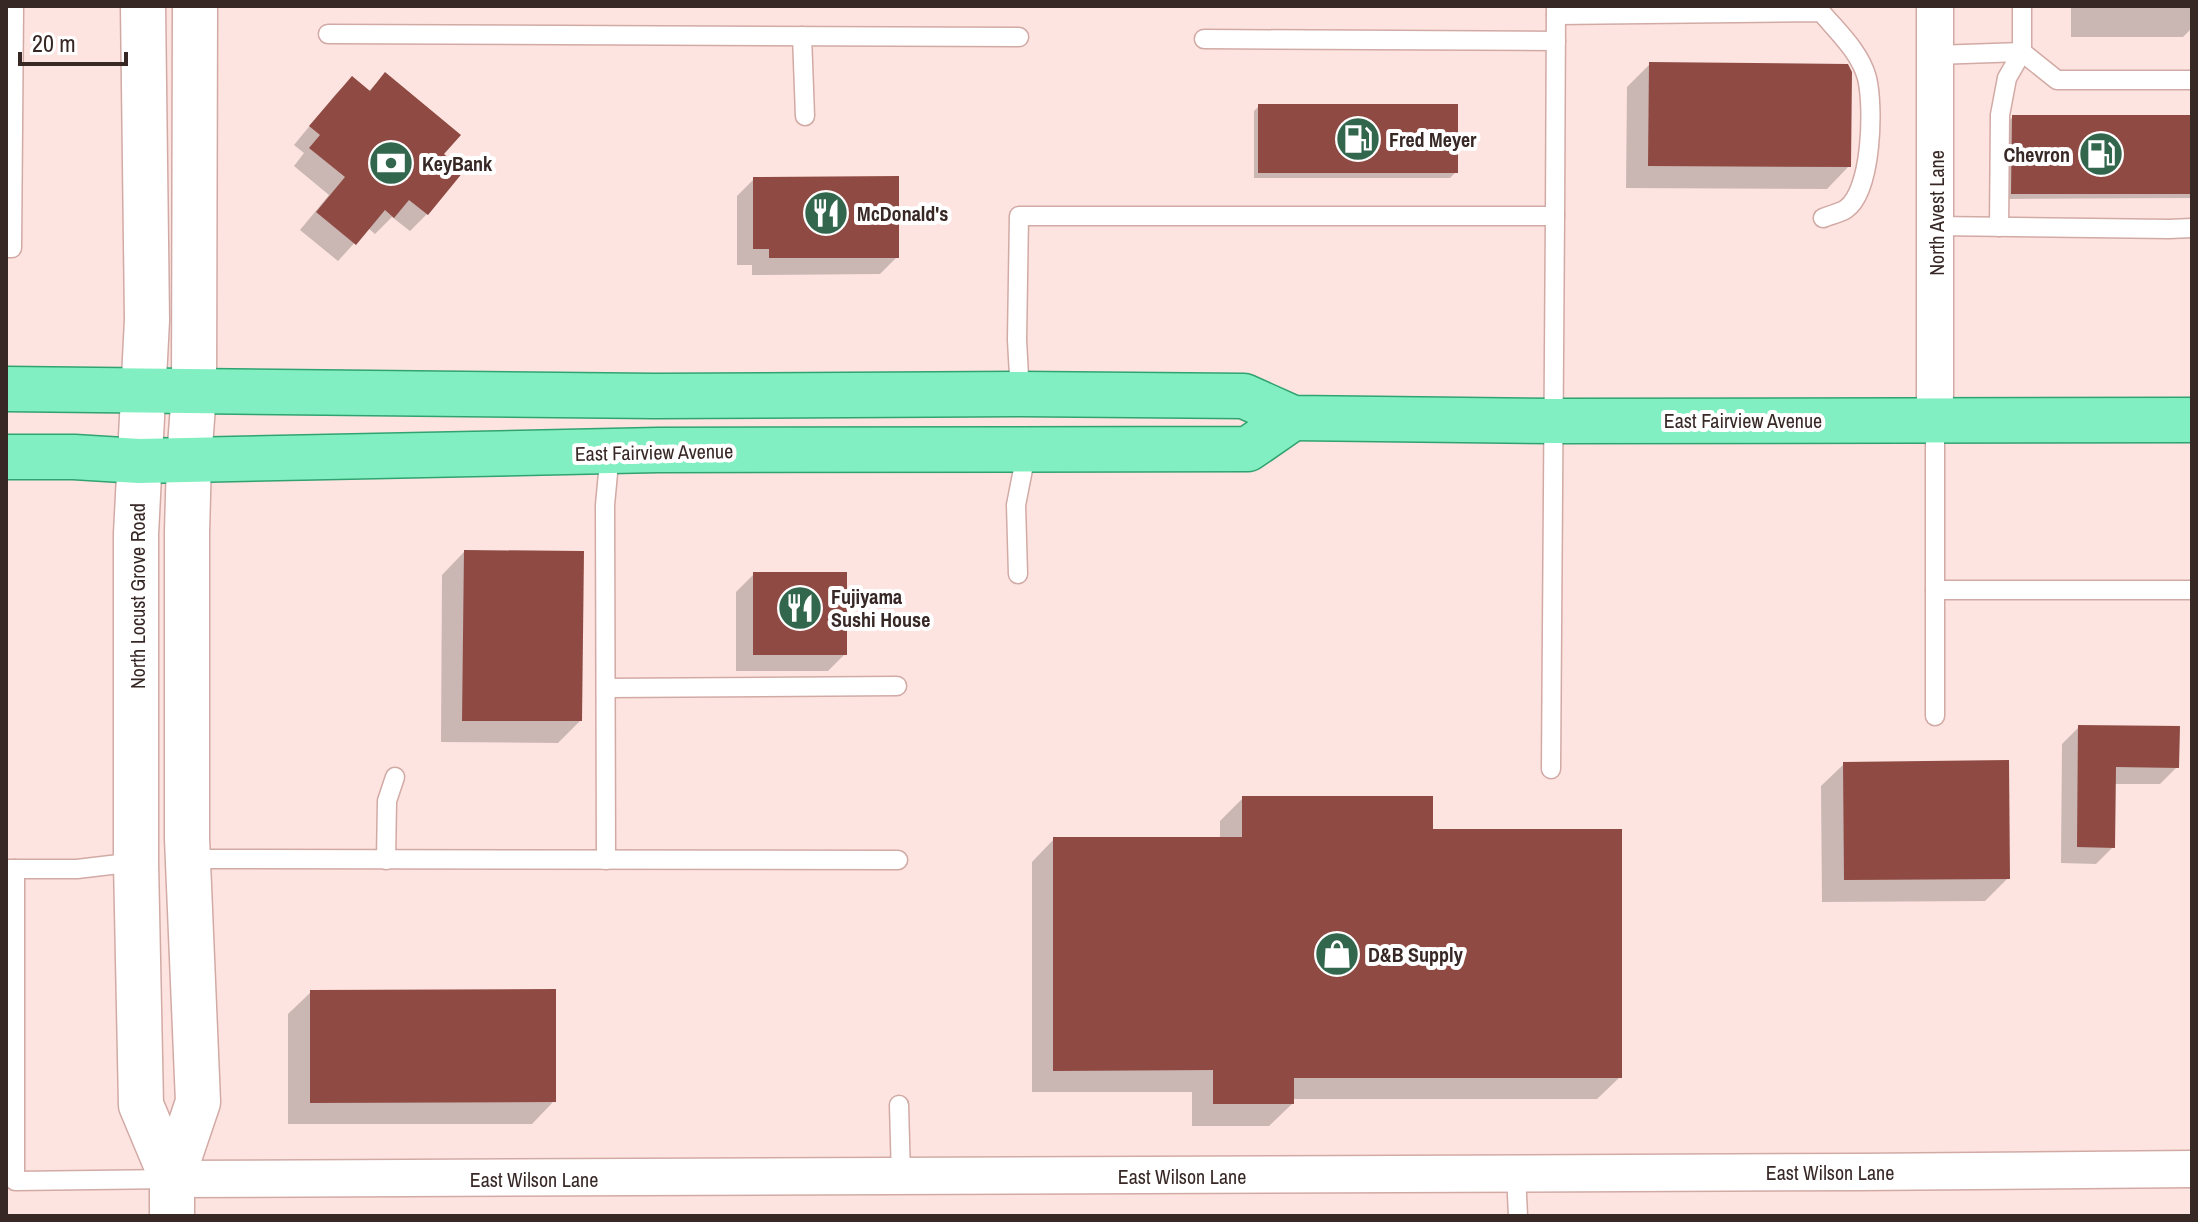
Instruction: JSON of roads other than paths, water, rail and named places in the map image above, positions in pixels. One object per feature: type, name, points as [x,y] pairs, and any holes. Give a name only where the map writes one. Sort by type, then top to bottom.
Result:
[{"type":"main road","name":"North Locust Grove Road","points":[[143,6],[147,320],[136,534],[136,862],[141,1105],[172,1198]]},
{"type":"main road","points":[[172,1198],[198,1102],[188,859],[195,6]]},
{"type":"main road","name":"East Fairview Avenue","points":[[6,389],[655,396],[1244,396],[1275,410],[1555,421],[2192,420]]},
{"type":"main road","name":"East Fairview Avenue","points":[[6,457],[139,461],[610,452],[1248,449],[1275,410]]},
{"type":"street","name":"North Avest Lane","points":[[1935,6],[1935,420]]},
{"type":"street","name":"East Wilson Lane","points":[[172,1198],[901,1177],[2192,1169]]},
{"type":"lane","points":[[6,248],[12,248],[9,146],[14,6]]},
{"type":"lane","points":[[1999,227],[2000,115],[2007,78],[2022,52],[2022,6]]},
{"type":"lane","points":[[1551,769],[1556,10],[1821,12],[1853,49],[1867,78],[1869,108],[1868,160],[1859,193],[1847,209],[1823,218]]},
{"type":"lane","points":[[328,34],[1019,37]]},
{"type":"lane","points":[[802,36],[805,116]]},
{"type":"lane","points":[[1204,39],[1556,41]]},
{"type":"lane","points":[[1935,55],[2022,52],[2057,80],[2192,80]]},
{"type":"lane","points":[[1020,394],[1017,340],[1019,216],[1555,216]]},
{"type":"lane","points":[[1936,226],[2192,228]]},
{"type":"lane","points":[[1935,420],[1935,716]]},
{"type":"lane","points":[[1018,574],[1016,505],[1027,449]]},
{"type":"lane","points":[[606,860],[605,505],[610,452]]},
{"type":"lane","points":[[1935,590],[2192,590]]},
{"type":"lane","points":[[606,688],[897,686]]},
{"type":"lane","points":[[386,860],[387,801],[395,777]]},
{"type":"lane","points":[[188,859],[898,860]]},
{"type":"lane","points":[[136,862],[77,869],[11,869],[15,1181],[172,1198]]},
{"type":"lane","points":[[899,1105],[901,1177]]},
{"type":"lane","points":[[1516,1174],[1518,1216]]},
{"type":"place","name":"Fred Meyer","points":[[1358,139]]},
{"type":"place","name":"Chevron","points":[[2101,154]]},
{"type":"place","name":"KeyBank","points":[[391,163]]},
{"type":"place","name":"McDonald's","points":[[826,213]]},
{"type":"place","name":"Fujiyama Sushi House","points":[[800,608]]},
{"type":"place","name":"D&B Supply","points":[[1337,954]]}]
